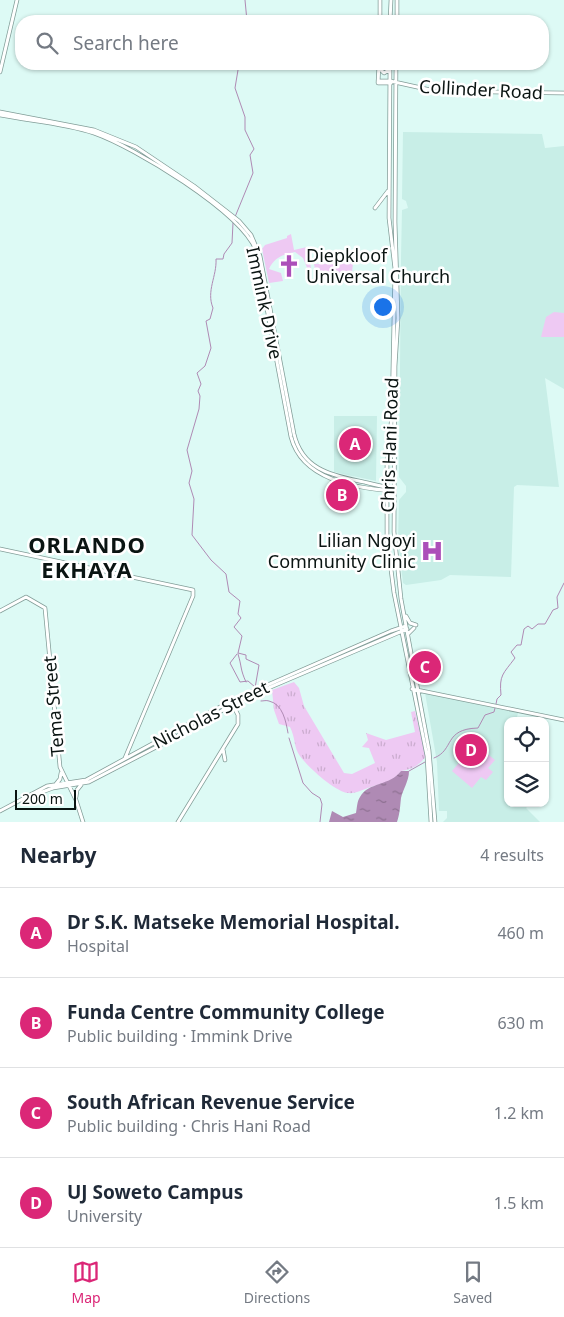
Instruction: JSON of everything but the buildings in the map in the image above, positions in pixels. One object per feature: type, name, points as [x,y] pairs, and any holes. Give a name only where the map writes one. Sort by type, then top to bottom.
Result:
[{"type":"main road","points":[[0,72],[17,0]]},
{"type":"main road","points":[[380,0],[380,15]]},
{"type":"main road","points":[[390,15],[391,0]]},
{"type":"main road","points":[[397,0],[397,15]]},
{"type":"main road","points":[[378,82],[379,70]]},
{"type":"main road","name":"Chris Hani Road","points":[[390,70],[389,218],[395,265],[392,415],[387,477],[388,551],[402,640],[428,766],[431,822]]},
{"type":"main road","points":[[396,93],[399,84],[397,70]]},
{"type":"main road","name":"Chris Hani Road","points":[[397,70],[399,84],[396,93],[395,222],[398,286],[393,489],[395,552],[430,757],[435,822]]},
{"type":"main road","name":"Collinder Road","points":[[378,82],[390,82],[435,91],[564,93]]},
{"type":"main road","name":"Collinder Road","points":[[378,82],[390,82]]},
{"type":"main road","points":[[385,83],[390,91]]},
{"type":"main road","name":"Immink Drive","points":[[0,113],[94,130],[136,147],[235,220],[251,235],[260,256],[296,442],[307,460],[326,473],[377,487]]},
{"type":"main road","points":[[375,208],[387,195],[389,188]]},
{"type":"main road","name":"Immink Drive","points":[[235,220],[249,236],[256,250],[294,447],[305,463],[319,474],[331,478],[393,489]]},
{"type":"main road","points":[[394,303],[397,300],[398,286]]},
{"type":"main road","points":[[387,477],[377,487],[382,491],[387,500]]},
{"type":"main road","points":[[0,550],[192,589],[192,596],[124,759]]},
{"type":"main road","name":"Tema Street","points":[[0,611],[26,597],[45,608],[60,767],[76,800],[83,822]]},
{"type":"main road","points":[[404,611],[410,623],[415,627],[408,634]]},
{"type":"main road","points":[[399,619],[398,625],[392,632],[399,634],[402,640]]},
{"type":"main road","name":"Nicholas Street","points":[[17,802],[51,788],[84,781],[259,690],[392,632],[407,628]]},
{"type":"main road","points":[[412,689],[564,720]]},
{"type":"main road","points":[[178,822],[238,721],[232,703]]},
{"type":"main road","name":"Nicholas Street","points":[[0,811],[44,787],[56,784],[81,785],[195,727],[232,703]]},
{"type":"main road","points":[[130,746],[132,750],[138,752]]},
{"type":"main road","points":[[224,746],[225,760]]},
{"type":"main road","points":[[56,784],[61,777],[60,767]]},
{"type":"main road","points":[[76,800],[76,791],[81,785]]},
{"type":"shaded area","points":[[403,132],[542,134],[545,148],[564,146],[564,389],[545,378],[559,487],[517,485],[514,487],[511,577],[450,575],[441,580],[406,585],[403,583],[398,541],[399,500],[406,492],[406,486],[399,477],[401,258],[402,210],[408,208],[406,201],[402,199]]},
{"type":"shaded area","points":[[334,416],[377,416],[376,481],[334,472]]},
{"type":"shaded area","points":[[425,693],[518,713],[517,717],[504,717],[504,807],[527,807],[540,822],[443,822],[447,818],[447,811],[439,811],[437,762]]},
{"type":"green space","points":[[291,234],[294,250],[307,247],[311,268],[308,270],[303,258],[295,252],[287,254],[276,259],[269,269],[281,273],[283,281],[269,283],[262,249],[265,245],[287,238]]},
{"type":"green space","points":[[353,263],[352,272],[316,274],[314,264]]},
{"type":"green space","points":[[554,312],[564,313],[564,337],[541,337],[546,317]]},
{"type":"green space","points":[[294,682],[299,688],[304,706],[344,773],[352,774],[375,763],[369,748],[362,747],[368,740],[366,733],[386,740],[415,732],[411,712],[415,711],[426,756],[415,766],[401,771],[395,778],[384,783],[351,793],[336,788],[320,777],[301,758],[290,727],[279,724],[274,710],[272,690]]},
{"type":"green space","points":[[475,744],[495,760],[488,768],[493,772],[486,780],[481,777],[472,788],[452,771]]},
{"type":"water","points":[[401,771],[409,771],[409,775],[401,798],[397,822],[329,822],[332,811],[343,817],[356,813],[358,800],[364,792],[391,779]]},
{"type":"waterway","points":[[245,0],[246,15]]},
{"type":"waterway","points":[[235,217],[253,173],[250,155],[254,149],[245,130],[245,117],[235,88],[238,70]]},
{"type":"waterway","points":[[233,223],[232,243],[224,254],[223,259],[216,259],[211,290],[213,308],[210,319],[206,321],[211,348],[205,366],[197,373],[201,384],[198,391],[200,396],[199,409],[187,450],[192,471],[189,483],[194,499],[192,535],[211,560],[226,574],[229,592],[240,601],[238,614],[241,618],[234,627],[242,636],[238,653],[246,655],[246,659],[259,665],[255,688]]},
{"type":"waterway","points":[[496,704],[497,699],[501,695],[501,679],[515,658],[511,652],[517,645],[521,645],[524,629],[528,626],[532,629],[538,624],[545,624],[553,610],[558,608],[557,597],[564,583]]},
{"type":"waterway","points":[[237,654],[230,663],[240,682],[248,681],[255,687]]},
{"type":"waterway","points":[[238,654],[246,682]]},
{"type":"waterway","points":[[261,701],[269,701],[278,706],[283,714],[288,733]]},
{"type":"waterway","points":[[434,758],[445,750],[459,732],[478,728],[485,715],[494,712],[495,708]]},
{"type":"waterway","points":[[289,738],[303,783],[312,793],[320,798],[322,804],[320,822]]},
{"type":"waterway","points":[[409,771],[425,762]]},
{"type":"place","name":"Diepkloof Universal Church","points":[[289,266]]},
{"type":"place","name":"Dr S.K. Matseke Memorial Hospital.","points":[[355,444]]},
{"type":"place","name":"Funda Centre Community College","points":[[342,495]]},
{"type":"place","name":"Lilian Ngoyi Community Clinic","points":[[432,551]]},
{"type":"place","name":"South African Revenue Service","points":[[425,667]]},
{"type":"place","name":"UJ Soweto Campus","points":[[471,750]]},
{"type":"district","name":"ORLANDO EKHAYA","points":[[87,558]]}]
